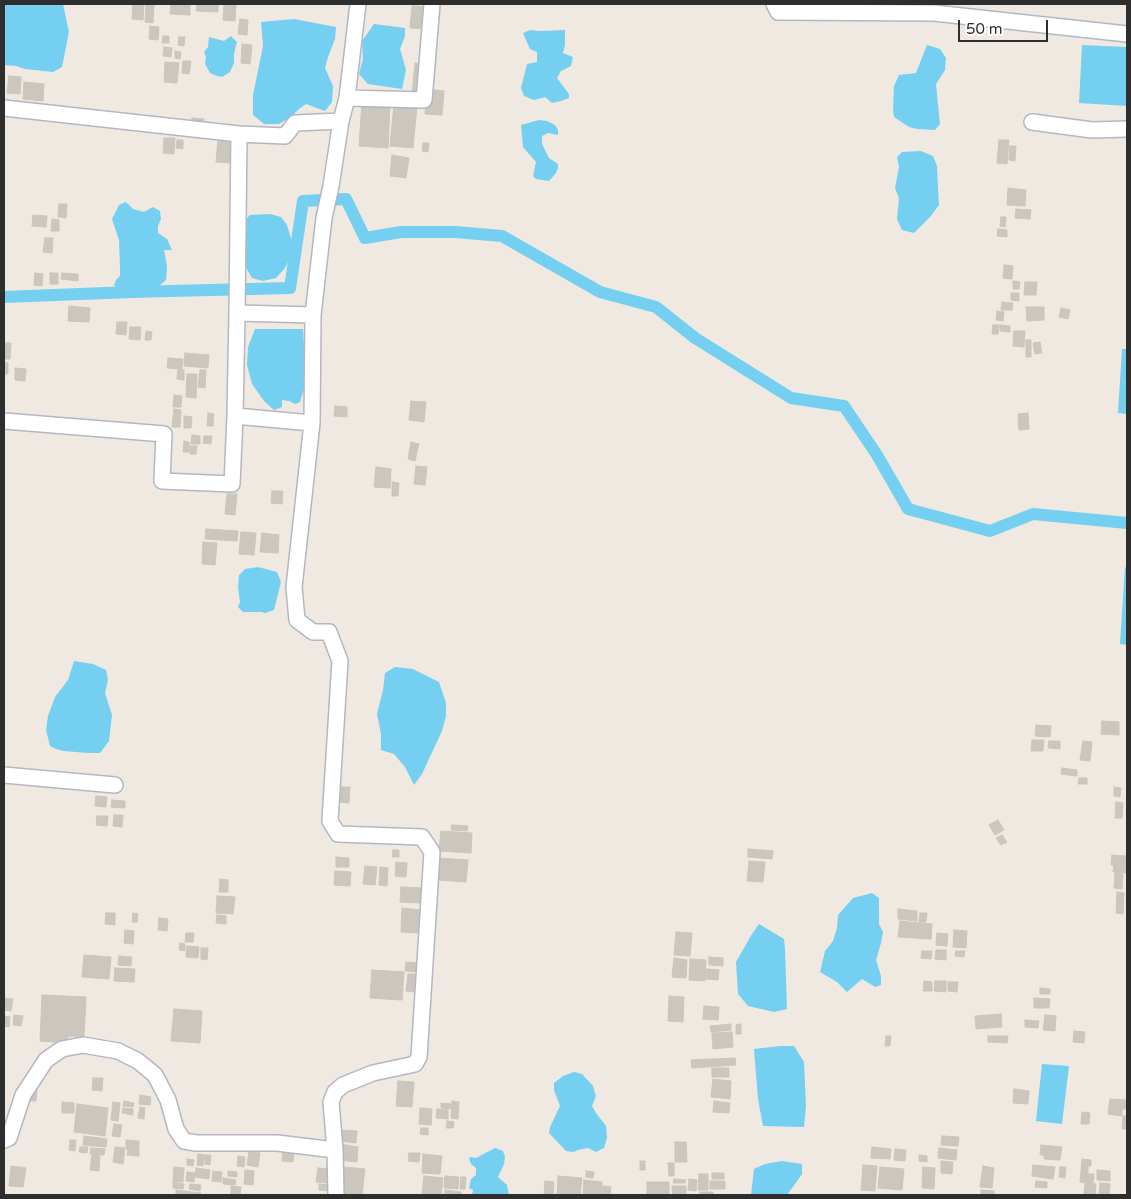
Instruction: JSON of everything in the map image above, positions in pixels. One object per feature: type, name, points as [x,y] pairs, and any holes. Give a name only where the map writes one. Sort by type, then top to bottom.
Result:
[{"type":"street","points":[[336,1195],[331,1102],[335,1092],[343,1084],[373,1073],[415,1064],[419,1057],[432,852],[422,837],[338,834],[330,821],[340,661],[329,632],[313,632],[298,620],[294,587],[312,423],[313,315],[324,218],[341,121],[347,98],[358,4]]},
{"type":"street","points":[[347,98],[424,100],[432,4]]},
{"type":"street","points":[[774,4],[778,12],[934,9],[1127,34]]},
{"type":"street","points":[[4,108],[239,134],[286,136],[295,123],[341,121]]},
{"type":"street","points":[[1032,122],[1092,130],[1127,130]]},
{"type":"street","points":[[4,421],[164,434],[162,481],[232,484],[238,313],[239,134]]},
{"type":"street","points":[[238,313],[313,315]]},
{"type":"street","points":[[235,416],[312,423]]},
{"type":"street","points":[[4,775],[115,785]]},
{"type":"street","points":[[4,1140],[9,1138],[23,1095],[46,1060],[62,1049],[83,1045],[118,1051],[138,1061],[155,1076],[168,1100],[176,1129],[184,1141],[196,1143],[277,1143],[335,1150]]},
{"type":"water","points":[[4,4],[63,4],[69,32],[62,67],[53,72],[4,65]]},
{"type":"water","points":[[294,19],[336,27],[335,39],[325,68],[333,86],[332,102],[325,111],[306,104],[279,124],[264,124],[253,115],[253,95],[263,46],[261,22]]},
{"type":"water","points":[[374,24],[405,28],[405,36],[400,49],[406,70],[402,89],[368,84],[359,74],[363,59],[362,41]]},
{"type":"water","points":[[530,30],[565,30],[563,53],[573,57],[571,66],[561,71],[557,78],[569,94],[569,98],[552,103],[545,97],[534,100],[524,96],[521,88],[527,64],[537,62],[537,52],[530,49],[523,33]]},
{"type":"water","points":[[231,36],[237,42],[234,63],[230,72],[222,77],[210,73],[205,64],[206,57],[204,52],[208,47],[209,37],[224,41]]},
{"type":"water","points":[[927,45],[940,49],[946,58],[945,70],[936,84],[940,124],[935,130],[909,127],[894,117],[893,110],[894,86],[899,75],[916,73]]},
{"type":"water","points":[[1082,45],[1127,47],[1127,106],[1079,103]]},
{"type":"water","points":[[539,120],[555,125],[558,130],[558,135],[548,133],[542,136],[542,144],[549,158],[558,164],[556,173],[549,181],[536,179],[533,176],[536,162],[523,147],[521,125]]},
{"type":"water","points":[[921,151],[933,156],[937,166],[939,205],[914,233],[902,230],[897,219],[899,198],[895,188],[899,167],[897,157],[902,152]]},
{"type":"water","points":[[126,202],[133,209],[144,212],[153,207],[160,211],[161,219],[158,233],[167,239],[172,250],[164,250],[167,266],[166,280],[159,286],[127,286],[119,288],[114,286],[120,276],[120,269],[119,240],[112,219],[119,205]]},
{"type":"water","points":[[270,214],[281,217],[287,225],[292,242],[291,256],[285,268],[276,278],[263,281],[252,278],[244,264],[247,218],[250,215]]},
{"type":"water","points":[[255,329],[303,329],[306,382],[300,402],[295,404],[282,400],[282,407],[274,410],[264,401],[252,384],[247,365],[248,347]]},
{"type":"water","points":[[1122,349],[1127,349],[1127,414],[1118,413]]},
{"type":"water","points":[[258,567],[277,572],[281,582],[274,610],[265,613],[243,612],[238,607],[240,602],[239,575],[245,569]]},
{"type":"water","points":[[1125,567],[1127,568],[1127,645],[1120,644]]},
{"type":"water","points":[[74,661],[93,664],[106,670],[108,680],[105,693],[112,715],[109,741],[100,753],[64,751],[50,746],[46,730],[48,716],[55,697],[68,680]]},
{"type":"water","points":[[395,667],[413,669],[439,682],[446,703],[446,716],[442,731],[422,774],[414,785],[405,767],[394,754],[381,750],[381,734],[377,714],[385,673]]},
{"type":"water","points":[[872,893],[879,898],[879,924],[883,932],[876,960],[881,976],[881,985],[875,987],[862,979],[847,992],[837,982],[820,972],[825,951],[833,941],[838,915],[853,898]]},
{"type":"water","points":[[759,924],[784,939],[787,1009],[774,1012],[748,1006],[738,994],[736,962]]},
{"type":"water","points":[[794,1046],[804,1062],[806,1106],[804,1127],[763,1126],[758,1099],[754,1049]]},
{"type":"water","points":[[1042,1064],[1069,1066],[1062,1124],[1036,1121]]},
{"type":"water","points":[[574,1072],[582,1074],[593,1086],[596,1096],[592,1106],[606,1126],[607,1138],[604,1148],[596,1152],[588,1148],[574,1152],[566,1151],[549,1133],[560,1106],[554,1090],[554,1083],[563,1076]]},
{"type":"water","points":[[495,1148],[503,1151],[505,1157],[498,1177],[507,1185],[509,1195],[472,1195],[473,1190],[469,1188],[471,1179],[476,1175],[476,1168],[471,1164],[469,1158],[476,1158]]},
{"type":"water","points":[[782,1161],[802,1164],[802,1174],[787,1195],[751,1195],[754,1169],[765,1164]]},
{"type":"building","points":[[133,4],[144,4],[143,20],[132,19]]},
{"type":"building","points":[[171,4],[190,4],[190,15],[170,14]]},
{"type":"building","points":[[197,4],[218,4],[218,12],[196,11]]},
{"type":"building","points":[[224,4],[236,4],[235,21],[223,20]]},
{"type":"building","points":[[146,5],[154,5],[153,23],[145,22]]},
{"type":"building","points":[[412,6],[429,7],[427,29],[410,28]]},
{"type":"building","points":[[240,19],[248,20],[247,35],[238,34]]},
{"type":"building","points":[[150,26],[159,27],[158,40],[149,39]]},
{"type":"building","points":[[163,36],[169,36],[169,43],[162,43]]},
{"type":"building","points":[[179,37],[185,37],[184,46],[178,45]]},
{"type":"building","points":[[242,44],[252,45],[250,64],[241,63]]},
{"type":"building","points":[[164,47],[172,48],[171,57],[163,56]]},
{"type":"building","points":[[175,51],[181,52],[180,59],[175,58]]},
{"type":"building","points":[[183,61],[191,61],[189,74],[182,73]]},
{"type":"building","points":[[165,62],[179,63],[177,83],[164,82]]},
{"type":"building","points":[[415,63],[424,64],[421,94],[412,93]]},
{"type":"building","points":[[9,76],[21,77],[20,94],[7,93]]},
{"type":"building","points":[[24,82],[44,84],[43,101],[23,99]]},
{"type":"building","points":[[427,89],[444,91],[442,115],[425,114]]},
{"type":"building","points":[[362,102],[390,104],[388,148],[359,146]]},
{"type":"building","points":[[394,104],[417,106],[413,148],[390,146]]},
{"type":"building","points":[[192,118],[204,119],[203,127],[192,126]]},
{"type":"building","points":[[164,138],[175,138],[174,154],[163,153]]},
{"type":"building","points":[[218,139],[232,140],[230,163],[216,162]]},
{"type":"building","points":[[177,140],[183,140],[183,149],[176,148]]},
{"type":"building","points":[[999,140],[1009,140],[1007,164],[997,163]]},
{"type":"building","points":[[423,143],[429,143],[428,152],[422,151]]},
{"type":"building","points":[[1010,146],[1016,146],[1015,161],[1009,160]]},
{"type":"building","points":[[392,155],[409,158],[406,178],[390,176]]},
{"type":"building","points":[[1008,188],[1026,190],[1025,206],[1007,205]]},
{"type":"building","points":[[59,204],[67,204],[66,218],[58,217]]},
{"type":"building","points":[[1016,209],[1031,210],[1030,219],[1015,218]]},
{"type":"building","points":[[33,215],[47,216],[46,227],[32,226]]},
{"type":"building","points":[[1001,217],[1006,217],[1005,227],[1000,226]]},
{"type":"building","points":[[52,219],[59,220],[59,231],[51,231]]},
{"type":"building","points":[[998,229],[1007,230],[1007,237],[997,236]]},
{"type":"building","points":[[45,238],[53,238],[52,253],[43,252]]},
{"type":"building","points":[[1004,265],[1013,266],[1012,279],[1003,278]]},
{"type":"building","points":[[35,273],[43,274],[42,286],[34,285]]},
{"type":"building","points":[[50,273],[58,273],[58,284],[50,284]]},
{"type":"building","points":[[62,273],[78,274],[78,281],[61,279]]},
{"type":"building","points":[[1013,281],[1020,282],[1019,289],[1013,289]]},
{"type":"building","points":[[1025,282],[1037,282],[1036,295],[1024,295]]},
{"type":"building","points":[[1011,293],[1019,293],[1019,301],[1011,300]]},
{"type":"building","points":[[1002,302],[1013,303],[1012,310],[1001,310]]},
{"type":"building","points":[[69,306],[90,308],[89,322],[68,321]]},
{"type":"building","points":[[1026,307],[1044,307],[1044,320],[1027,321]]},
{"type":"building","points":[[1061,308],[1070,310],[1068,319],[1059,317]]},
{"type":"building","points":[[997,311],[1004,312],[1003,321],[996,320]]},
{"type":"building","points":[[117,322],[127,322],[126,335],[116,334]]},
{"type":"building","points":[[993,325],[999,325],[998,334],[992,334]]},
{"type":"building","points":[[1000,325],[1010,326],[1010,332],[1000,331]]},
{"type":"building","points":[[130,327],[141,327],[140,340],[129,339]]},
{"type":"building","points":[[146,331],[152,332],[151,340],[145,340]]},
{"type":"building","points":[[1014,331],[1025,331],[1024,347],[1013,346]]},
{"type":"building","points":[[1026,340],[1031,340],[1031,357],[1026,357]]},
{"type":"building","points":[[1040,342],[1042,353],[1035,354],[1033,343]]},
{"type":"building","points":[[4,343],[11,343],[10,359],[4,359]]},
{"type":"building","points":[[185,353],[209,355],[208,368],[184,366]]},
{"type":"building","points":[[168,358],[183,359],[182,369],[167,368]]},
{"type":"building","points":[[4,362],[8,363],[8,374],[4,374]]},
{"type":"building","points":[[15,368],[26,369],[25,381],[15,380]]},
{"type":"building","points":[[178,369],[184,370],[184,380],[177,379]]},
{"type":"building","points":[[200,370],[206,370],[205,388],[198,387]]},
{"type":"building","points":[[187,374],[197,374],[196,398],[186,397]]},
{"type":"building","points":[[174,395],[182,396],[181,407],[173,407]]},
{"type":"building","points":[[411,401],[426,402],[424,422],[409,420]]},
{"type":"building","points":[[335,406],[347,407],[347,417],[334,416]]},
{"type":"building","points":[[174,409],[181,410],[180,427],[172,427]]},
{"type":"building","points":[[208,413],[214,414],[213,426],[207,426]]},
{"type":"building","points":[[1028,413],[1029,429],[1019,430],[1018,414]]},
{"type":"building","points":[[184,416],[192,417],[191,428],[184,428]]},
{"type":"building","points":[[192,435],[200,436],[200,444],[191,444]]},
{"type":"building","points":[[204,436],[212,436],[211,444],[203,443]]},
{"type":"building","points":[[184,441],[189,442],[189,452],[183,452]]},
{"type":"building","points":[[411,442],[419,444],[415,461],[408,459]]},
{"type":"building","points":[[190,446],[197,446],[196,454],[190,454]]},
{"type":"building","points":[[416,466],[427,467],[425,485],[414,484]]},
{"type":"building","points":[[376,467],[391,469],[390,488],[374,487]]},
{"type":"building","points":[[392,482],[399,483],[398,496],[392,496]]},
{"type":"building","points":[[272,491],[283,491],[282,504],[271,503]]},
{"type":"building","points":[[227,494],[237,494],[235,515],[225,514]]},
{"type":"building","points":[[206,529],[238,531],[237,541],[205,539]]},
{"type":"building","points":[[241,532],[256,533],[254,555],[239,554]]},
{"type":"building","points":[[262,533],[279,535],[278,553],[260,552]]},
{"type":"building","points":[[203,542],[217,543],[215,565],[202,564]]},
{"type":"building","points":[[1102,721],[1119,722],[1119,735],[1101,734]]},
{"type":"building","points":[[1036,725],[1051,726],[1050,737],[1035,736]]},
{"type":"building","points":[[1032,740],[1044,740],[1043,751],[1031,751]]},
{"type":"building","points":[[1049,741],[1060,741],[1060,749],[1048,748]]},
{"type":"building","points":[[1083,741],[1092,742],[1090,761],[1080,760]]},
{"type":"building","points":[[1062,768],[1077,770],[1077,776],[1061,774]]},
{"type":"building","points":[[1079,778],[1087,778],[1087,784],[1078,784]]},
{"type":"building","points":[[339,787],[350,787],[349,803],[338,802]]},
{"type":"building","points":[[1114,787],[1121,788],[1120,797],[1114,796]]},
{"type":"building","points":[[96,796],[107,797],[106,807],[95,806]]},
{"type":"building","points":[[112,800],[125,801],[125,808],[111,807]]},
{"type":"building","points":[[1116,802],[1123,803],[1122,818],[1115,818]]},
{"type":"building","points":[[114,815],[123,815],[122,827],[113,826]]},
{"type":"building","points":[[97,816],[108,816],[107,826],[96,825]]},
{"type":"building","points":[[998,820],[1004,830],[995,835],[989,825]]},
{"type":"building","points":[[452,825],[468,826],[467,831],[451,830]]},
{"type":"building","points":[[441,831],[472,833],[471,853],[439,851]]},
{"type":"building","points":[[1002,835],[1007,842],[1001,845],[996,838]]},
{"type":"building","points":[[748,849],[773,851],[772,859],[748,857]]},
{"type":"building","points":[[393,850],[399,850],[399,857],[392,857]]},
{"type":"building","points":[[1112,855],[1127,856],[1127,866],[1111,865]]},
{"type":"building","points":[[336,857],[349,858],[349,867],[336,867]]},
{"type":"building","points":[[439,858],[468,860],[466,882],[438,880]]},
{"type":"building","points":[[749,861],[765,862],[763,882],[747,881]]},
{"type":"building","points":[[396,862],[407,863],[406,877],[395,876]]},
{"type":"building","points":[[1114,865],[1127,867],[1126,873],[1113,872]]},
{"type":"building","points":[[365,866],[377,867],[375,885],[363,884]]},
{"type":"building","points":[[380,867],[388,868],[387,886],[379,885]]},
{"type":"building","points":[[335,871],[351,872],[350,886],[334,885]]},
{"type":"building","points":[[1115,873],[1123,874],[1122,889],[1114,888]]},
{"type":"building","points":[[220,879],[228,880],[228,892],[219,892]]},
{"type":"building","points":[[401,887],[422,888],[421,903],[400,902]]},
{"type":"building","points":[[1117,892],[1124,893],[1123,914],[1116,913]]},
{"type":"building","points":[[217,896],[235,897],[233,914],[216,913]]},
{"type":"building","points":[[402,908],[421,910],[420,933],[401,932]]},
{"type":"building","points":[[898,909],[917,911],[917,921],[898,919]]},
{"type":"building","points":[[106,913],[115,913],[115,925],[105,924]]},
{"type":"building","points":[[133,913],[138,914],[137,922],[132,922]]},
{"type":"building","points":[[920,913],[927,913],[926,922],[919,922]]},
{"type":"building","points":[[217,915],[226,916],[226,924],[216,923]]},
{"type":"building","points":[[159,918],[168,919],[167,931],[158,930]]},
{"type":"building","points":[[900,921],[932,924],[931,939],[898,937]]},
{"type":"building","points":[[125,930],[134,931],[133,944],[124,943]]},
{"type":"building","points":[[954,930],[967,931],[966,948],[953,947]]},
{"type":"building","points":[[676,932],[692,933],[690,956],[674,955]]},
{"type":"building","points":[[186,933],[194,933],[193,942],[185,942]]},
{"type":"building","points":[[937,933],[948,934],[947,946],[936,945]]},
{"type":"building","points":[[180,943],[185,944],[185,951],[179,950]]},
{"type":"building","points":[[187,946],[199,947],[198,958],[186,957]]},
{"type":"building","points":[[201,948],[208,948],[207,960],[201,959]]},
{"type":"building","points":[[936,950],[946,950],[946,960],[935,959]]},
{"type":"building","points":[[922,951],[932,951],[931,959],[921,958]]},
{"type":"building","points":[[956,951],[965,951],[964,957],[955,956]]},
{"type":"building","points":[[84,955],[111,957],[109,979],[82,977]]},
{"type":"building","points":[[119,956],[132,957],[131,966],[118,965]]},
{"type":"building","points":[[709,957],[723,958],[723,966],[709,965]]},
{"type":"building","points":[[674,958],[687,960],[686,978],[672,977]]},
{"type":"building","points":[[690,959],[706,960],[705,981],[689,980]]},
{"type":"building","points":[[406,962],[420,963],[419,972],[405,971]]},
{"type":"building","points":[[115,968],[135,969],[134,982],[114,981]]},
{"type":"building","points":[[707,969],[719,970],[718,980],[706,979]]},
{"type":"building","points":[[372,970],[404,972],[402,1000],[370,998]]},
{"type":"building","points":[[408,974],[415,974],[414,992],[406,991]]},
{"type":"building","points":[[924,981],[932,982],[932,991],[923,991]]},
{"type":"building","points":[[935,981],[946,981],[946,992],[934,991]]},
{"type":"building","points":[[948,982],[958,982],[957,992],[948,991]]},
{"type":"building","points":[[1040,988],[1050,989],[1050,994],[1040,994]]},
{"type":"building","points":[[42,995],[86,997],[84,1037],[68,1036],[67,1043],[40,1041]]},
{"type":"building","points":[[669,996],[684,997],[683,1022],[668,1021]]},
{"type":"building","points":[[4,998],[13,999],[11,1011],[4,1010]]},
{"type":"building","points":[[1034,998],[1050,999],[1049,1008],[1034,1008]]},
{"type":"building","points":[[704,1006],[719,1007],[718,1020],[703,1019]]},
{"type":"building","points":[[174,1009],[202,1011],[200,1043],[171,1041]]},
{"type":"building","points":[[1001,1014],[1002,1027],[976,1029],[975,1016]]},
{"type":"building","points":[[14,1015],[23,1016],[21,1026],[13,1025]]},
{"type":"building","points":[[1045,1015],[1056,1016],[1055,1031],[1043,1030]]},
{"type":"building","points":[[4,1016],[10,1017],[9,1027],[4,1026]]},
{"type":"building","points":[[1025,1020],[1039,1021],[1038,1028],[1025,1027]]},
{"type":"building","points":[[731,1024],[731,1030],[711,1032],[710,1026]]},
{"type":"building","points":[[741,1024],[741,1034],[736,1034],[736,1025]]},
{"type":"building","points":[[1074,1031],[1085,1032],[1084,1043],[1073,1042]]},
{"type":"building","points":[[732,1032],[733,1047],[713,1049],[712,1033]]},
{"type":"building","points":[[886,1036],[891,1036],[890,1046],[885,1046]]},
{"type":"building","points":[[988,1036],[1008,1036],[1007,1043],[988,1042]]},
{"type":"building","points":[[735,1058],[736,1065],[692,1068],[691,1060]]},
{"type":"building","points":[[712,1068],[729,1068],[729,1077],[712,1077]]},
{"type":"building","points":[[93,1078],[103,1078],[102,1091],[92,1090]]},
{"type":"building","points":[[713,1079],[731,1081],[730,1099],[711,1097]]},
{"type":"building","points":[[398,1081],[414,1082],[412,1107],[396,1106]]},
{"type":"building","points":[[1014,1089],[1029,1091],[1028,1104],[1013,1103]]},
{"type":"building","points":[[30,1090],[37,1090],[36,1101],[30,1101]]},
{"type":"building","points":[[140,1095],[151,1097],[150,1105],[139,1104]]},
{"type":"building","points":[[1110,1099],[1127,1100],[1127,1109],[1122,1109],[1122,1116],[1108,1114]]},
{"type":"building","points":[[124,1101],[134,1103],[133,1107],[123,1106]]},
{"type":"building","points":[[452,1101],[459,1102],[458,1119],[451,1118]]},
{"type":"building","points":[[714,1101],[730,1103],[729,1113],[713,1112]]},
{"type":"building","points":[[62,1102],[74,1103],[74,1113],[62,1113]]},
{"type":"building","points":[[113,1102],[120,1103],[118,1121],[111,1120]]},
{"type":"building","points":[[441,1103],[451,1104],[450,1109],[441,1108]]},
{"type":"building","points":[[77,1104],[108,1108],[105,1136],[74,1132]]},
{"type":"building","points":[[140,1107],[145,1108],[144,1119],[138,1118]]},
{"type":"building","points":[[123,1108],[133,1109],[133,1115],[122,1113]]},
{"type":"building","points":[[420,1108],[432,1109],[431,1125],[419,1124]]},
{"type":"building","points":[[437,1109],[448,1110],[448,1119],[436,1118]]},
{"type":"building","points":[[1082,1112],[1090,1113],[1089,1124],[1081,1124]]},
{"type":"building","points":[[1123,1116],[1127,1116],[1127,1129],[1122,1129]]},
{"type":"building","points":[[447,1121],[454,1122],[453,1128],[446,1128]]},
{"type":"building","points":[[114,1124],[122,1125],[120,1137],[112,1136]]},
{"type":"building","points":[[421,1128],[428,1128],[428,1135],[420,1134]]},
{"type":"building","points":[[341,1130],[357,1131],[356,1143],[340,1141]]},
{"type":"building","points":[[84,1136],[107,1139],[106,1147],[83,1145]]},
{"type":"building","points":[[942,1136],[959,1137],[958,1146],[941,1145]]},
{"type":"building","points":[[70,1140],[76,1140],[75,1151],[69,1150]]},
{"type":"building","points":[[126,1140],[139,1141],[139,1150],[126,1149]]},
{"type":"building","points":[[675,1142],[686,1142],[687,1162],[675,1162]]},
{"type":"building","points":[[340,1144],[358,1147],[357,1162],[338,1160]]},
{"type":"building","points":[[1041,1145],[1062,1147],[1060,1160],[1044,1159],[1044,1155],[1040,1155]]},
{"type":"building","points":[[80,1147],[88,1147],[87,1153],[79,1152]]},
{"type":"building","points":[[115,1147],[125,1148],[123,1164],[113,1162]]},
{"type":"building","points":[[872,1147],[891,1149],[890,1159],[871,1158]]},
{"type":"building","points":[[91,1148],[105,1149],[104,1155],[90,1154]]},
{"type":"building","points":[[939,1148],[957,1150],[956,1160],[938,1158]]},
{"type":"building","points":[[895,1149],[906,1150],[905,1161],[894,1160]]},
{"type":"building","points":[[128,1150],[139,1151],[139,1156],[127,1155]]},
{"type":"building","points":[[283,1150],[294,1151],[293,1162],[282,1161]]},
{"type":"building","points":[[249,1152],[260,1153],[258,1167],[247,1165]]},
{"type":"building","points":[[409,1153],[420,1153],[419,1162],[408,1161]]},
{"type":"building","points":[[198,1154],[205,1155],[203,1166],[197,1165]]},
{"type":"building","points":[[423,1154],[442,1156],[440,1174],[422,1173]]},
{"type":"building","points":[[92,1155],[100,1156],[99,1171],[90,1170]]},
{"type":"building","points":[[206,1155],[211,1155],[210,1165],[205,1164]]},
{"type":"building","points":[[919,1155],[927,1156],[927,1162],[919,1161]]},
{"type":"building","points":[[238,1156],[245,1157],[244,1167],[237,1166]]},
{"type":"building","points":[[187,1159],[194,1160],[193,1166],[187,1165]]},
{"type":"building","points":[[1082,1159],[1091,1160],[1091,1166],[1088,1166],[1088,1174],[1094,1174],[1093,1183],[1080,1182]]},
{"type":"building","points":[[640,1161],[645,1161],[645,1170],[640,1170]]},
{"type":"building","points":[[941,1161],[953,1162],[952,1174],[941,1173]]},
{"type":"building","points":[[668,1163],[674,1163],[674,1176],[669,1176]]},
{"type":"building","points":[[863,1165],[877,1166],[875,1191],[861,1190]]},
{"type":"building","points":[[1033,1165],[1055,1167],[1053,1179],[1032,1176]]},
{"type":"building","points":[[11,1166],[26,1168],[23,1187],[9,1186]]},
{"type":"building","points":[[983,1166],[994,1168],[992,1188],[980,1187]]},
{"type":"building","points":[[174,1167],[184,1168],[183,1182],[173,1181]]},
{"type":"building","points":[[344,1167],[365,1169],[362,1195],[341,1195]]},
{"type":"building","points":[[880,1167],[904,1169],[902,1190],[878,1188]]},
{"type":"building","points":[[923,1167],[935,1168],[934,1189],[922,1188]]},
{"type":"building","points":[[1060,1167],[1066,1167],[1065,1178],[1059,1177]]},
{"type":"building","points":[[196,1168],[210,1170],[209,1179],[195,1177]]},
{"type":"building","points":[[318,1168],[330,1169],[328,1183],[316,1182]]},
{"type":"building","points":[[245,1170],[254,1171],[253,1185],[244,1184]]},
{"type":"building","points":[[1097,1170],[1110,1171],[1110,1181],[1097,1180]]},
{"type":"building","points":[[213,1171],[222,1172],[221,1182],[212,1181]]},
{"type":"building","points":[[228,1171],[237,1172],[237,1177],[228,1176]]},
{"type":"building","points":[[586,1171],[594,1172],[593,1178],[586,1177]]},
{"type":"building","points":[[187,1172],[195,1173],[194,1182],[186,1181]]},
{"type":"building","points":[[712,1173],[724,1173],[724,1179],[712,1179]]},
{"type":"building","points":[[699,1174],[708,1174],[708,1190],[698,1190]]},
{"type":"building","points":[[424,1176],[443,1178],[441,1195],[422,1195]]},
{"type":"building","points":[[445,1176],[459,1177],[458,1189],[444,1188]]},
{"type":"building","points":[[558,1176],[582,1178],[580,1195],[557,1195]]},
{"type":"building","points":[[461,1177],[466,1177],[465,1189],[460,1189]]},
{"type":"building","points":[[223,1178],[236,1180],[235,1185],[223,1184]]},
{"type":"building","points":[[674,1179],[686,1180],[685,1183],[673,1183]]},
{"type":"building","points":[[689,1179],[697,1180],[696,1191],[688,1190]]},
{"type":"building","points":[[584,1180],[602,1182],[601,1195],[583,1195]]},
{"type":"building","points":[[545,1181],[554,1182],[553,1195],[544,1195]]},
{"type":"building","points":[[710,1181],[725,1181],[725,1189],[710,1189]]},
{"type":"building","points":[[1036,1181],[1047,1182],[1047,1188],[1035,1187]]},
{"type":"building","points":[[173,1182],[184,1184],[183,1189],[173,1188]]},
{"type":"building","points":[[647,1182],[669,1182],[669,1195],[647,1195]]},
{"type":"building","points":[[1085,1183],[1096,1184],[1095,1195],[1084,1194]]},
{"type":"building","points":[[1100,1183],[1110,1184],[1109,1195],[1099,1195]]},
{"type":"building","points":[[190,1184],[201,1185],[200,1191],[189,1189]]},
{"type":"building","points":[[319,1184],[330,1185],[329,1191],[319,1190]]},
{"type":"building","points":[[231,1186],[241,1187],[240,1195],[231,1194]]},
{"type":"building","points":[[603,1186],[611,1187],[610,1195],[602,1195]]},
{"type":"building","points":[[672,1186],[686,1186],[686,1195],[673,1195]]},
{"type":"building","points":[[176,1190],[201,1193],[200,1195],[176,1195]]},
{"type":"building","points":[[445,1190],[461,1192],[461,1195],[445,1195]]},
{"type":"building","points":[[981,1190],[994,1191],[994,1195],[981,1195]]},
{"type":"building","points":[[700,1192],[713,1192],[713,1195],[699,1195]]},
{"type":"waterway","points":[[4,297],[290,288],[303,201],[346,199],[365,238],[401,232],[455,232],[502,236],[600,292],[656,307],[695,338],[791,398],[844,406],[877,455],[908,509],[990,531],[1033,514],[1127,523]]}]
